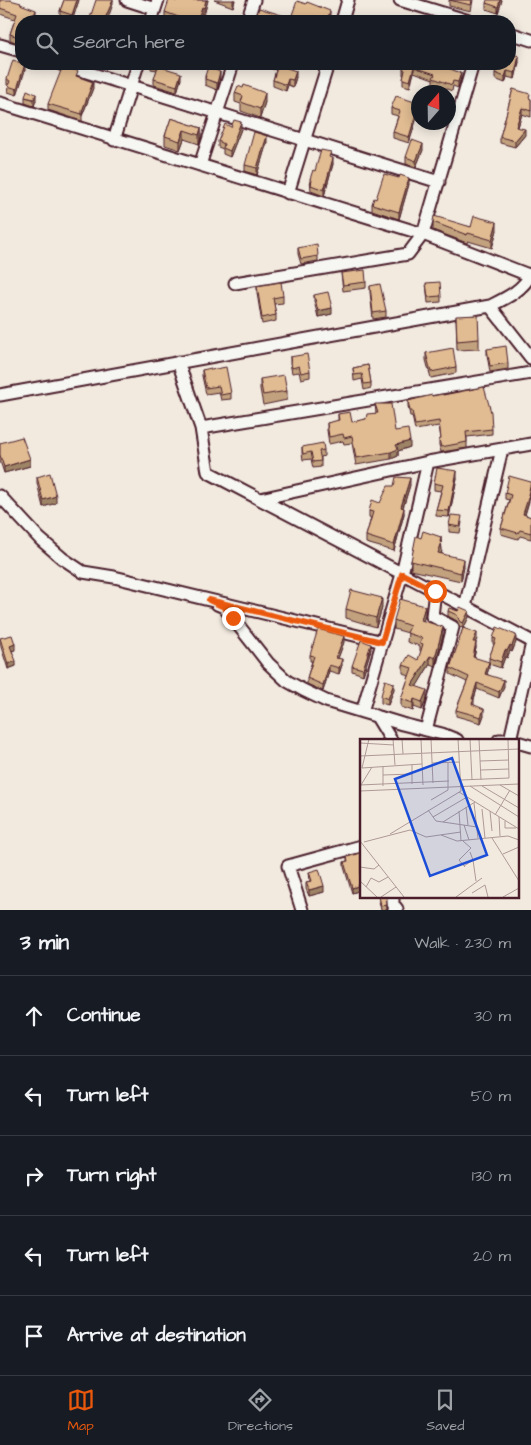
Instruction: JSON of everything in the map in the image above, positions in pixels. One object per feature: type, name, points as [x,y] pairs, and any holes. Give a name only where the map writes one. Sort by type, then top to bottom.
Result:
[{"type":"street","points":[[127,0],[157,4]]},
{"type":"street","points":[[249,15],[254,0]]},
{"type":"street","points":[[344,15],[348,0]]},
{"type":"street","points":[[400,0],[449,15]]},
{"type":"street","points":[[516,35],[531,40]]},
{"type":"street","points":[[0,45],[15,49]]},
{"type":"street","points":[[79,70],[439,182]]},
{"type":"street","points":[[114,140],[136,70]]},
{"type":"street","points":[[200,165],[231,70]]},
{"type":"street","points":[[288,193],[326,70]]},
{"type":"street","points":[[235,283],[408,254],[423,234],[471,70]]},
{"type":"street","points":[[0,103],[114,140],[423,234],[531,275],[521,288],[509,297],[490,306],[0,395]]},
{"type":"street","points":[[490,306],[531,358]]},
{"type":"street","points":[[178,362],[201,428],[208,472],[531,641]]},
{"type":"street","points":[[201,428],[531,373]]},
{"type":"street","points":[[260,499],[428,462],[531,444]]},
{"type":"street","points":[[465,607],[502,449]]},
{"type":"street","points":[[362,712],[402,574],[428,462]]},
{"type":"street","points":[[0,496],[40,538],[62,558],[83,572],[114,576],[382,642]]},
{"type":"street","points":[[426,730],[453,627],[432,616],[435,591]]},
{"type":"street","points":[[209,600],[224,607],[268,663],[287,681],[326,701],[454,739]]},
{"type":"street","points":[[511,739],[531,647]]},
{"type":"street","points":[[377,716],[390,739]]},
{"type":"street","points":[[518,742],[531,746]]},
{"type":"street","points":[[302,910],[288,866],[360,846]]},
{"type":"street","points":[[393,898],[397,910]]},
{"type":"building","points":[[0,0],[10,0],[36,10],[34,15],[17,15],[0,8]]},
{"type":"building","points":[[64,0],[77,0],[72,15],[60,11]]},
{"type":"building","points":[[96,0],[113,0],[107,15],[91,15]]},
{"type":"building","points":[[169,0],[206,0],[204,8],[202,7],[199,15],[173,15],[165,12]]},
{"type":"building","points":[[449,0],[472,0],[471,5]]},
{"type":"building","points":[[487,0],[500,0],[498,7],[486,3]]},
{"type":"building","points":[[297,1],[306,4],[307,2],[330,11],[329,15],[292,15]]},
{"type":"building","points":[[259,8],[281,15],[256,15]]},
{"type":"building","points":[[15,20],[15,36],[10,34]]},
{"type":"building","points":[[516,55],[519,56],[516,69]]},
{"type":"building","points":[[13,60],[15,61],[15,70],[23,70],[17,89],[8,86],[10,81],[7,79]]},
{"type":"building","points":[[61,70],[78,71],[76,76],[93,82],[82,114],[48,104]]},
{"type":"building","points":[[157,70],[171,70],[181,73],[177,86],[154,79]]},
{"type":"building","points":[[207,70],[220,72],[217,83],[205,79]]},
{"type":"building","points":[[276,70],[296,71],[293,80],[288,79],[286,85],[273,80]]},
{"type":"building","points":[[405,70],[413,70],[410,81],[403,79]]},
{"type":"building","points":[[423,70],[453,70],[461,73],[458,82],[453,81],[452,85],[433,78],[435,74]]},
{"type":"building","points":[[496,70],[516,70],[515,73],[507,71],[505,77],[495,73]]},
{"type":"building","points":[[244,85],[265,93],[260,109],[241,102],[243,96],[235,93],[238,86],[243,88]]},
{"type":"building","points":[[513,89],[530,94],[529,98],[531,99],[531,111],[522,108],[516,127],[525,129],[515,141],[500,137]]},
{"type":"building","points":[[27,90],[36,94],[34,99],[25,97]]},
{"type":"building","points":[[396,96],[411,101],[411,130],[409,137],[393,132],[400,111],[391,108]]},
{"type":"building","points":[[171,118],[201,128],[199,135],[184,130],[180,141],[165,136]]},
{"type":"building","points":[[234,120],[241,122],[230,151],[223,148],[224,144],[218,141],[225,124],[231,127]]},
{"type":"building","points":[[254,132],[267,136],[257,168],[245,165]]},
{"type":"building","points":[[412,140],[423,144],[416,161],[406,157]]},
{"type":"building","points":[[321,150],[331,152],[329,157],[333,158],[324,190],[311,185],[312,180],[310,179],[313,170],[315,171]]},
{"type":"building","points":[[384,174],[399,178],[400,175],[409,178],[399,212],[372,204],[374,198],[376,199]]},
{"type":"building","points":[[434,216],[471,227],[474,216],[497,222],[492,240],[468,233],[467,235],[433,222]]},
{"type":"building","points":[[317,244],[318,256],[301,259],[298,248]]},
{"type":"building","points":[[365,270],[366,282],[343,285],[341,273]]},
{"type":"building","points":[[281,282],[283,296],[273,298],[276,315],[262,318],[257,286]]},
{"type":"building","points":[[440,282],[441,296],[428,297],[426,283]]},
{"type":"building","points":[[380,284],[386,311],[373,313],[370,286]]},
{"type":"building","points":[[328,292],[332,308],[318,311],[314,295]]},
{"type":"building","points":[[478,315],[479,339],[457,341],[456,316]]},
{"type":"building","points":[[506,346],[508,363],[490,366],[487,349]]},
{"type":"building","points":[[453,348],[456,367],[431,372],[426,353]]},
{"type":"building","points":[[307,354],[310,371],[301,373],[299,366],[292,368],[290,357]]},
{"type":"building","points":[[368,365],[371,383],[364,384],[362,374],[354,375],[353,368]]},
{"type":"building","points":[[226,367],[231,393],[221,395],[219,386],[206,388],[202,370]]},
{"type":"building","points":[[284,375],[287,391],[263,395],[260,379]]},
{"type":"building","points":[[484,387],[491,412],[492,429],[466,432],[467,442],[441,447],[439,421],[415,425],[408,401],[432,395],[443,395]]},
{"type":"building","points":[[375,404],[391,404],[395,431],[408,429],[410,441],[396,445],[398,449],[391,452],[356,458],[352,436],[344,438],[343,434],[329,437],[327,423],[339,420],[338,414],[350,412],[352,422],[366,419],[367,414],[378,413]]},
{"type":"building","points":[[22,437],[30,459],[4,467],[0,455],[0,443]]},
{"type":"building","points":[[323,443],[324,450],[319,451],[321,461],[313,462],[311,452],[303,454],[302,447]]},
{"type":"building","points":[[437,468],[457,471],[449,511],[436,510],[443,485],[434,483]]},
{"type":"building","points":[[50,473],[56,496],[43,500],[37,477]]},
{"type":"building","points":[[509,476],[531,482],[523,514],[531,517],[531,533],[520,530],[518,533],[501,528],[511,495],[505,493]]},
{"type":"building","points":[[396,477],[410,478],[401,507],[404,508],[394,545],[366,536],[373,512],[369,511],[372,500],[380,503],[388,486],[394,486]]},
{"type":"building","points":[[451,515],[462,516],[460,527],[449,525]]},
{"type":"building","points":[[423,531],[441,537],[440,542],[442,542],[438,553],[464,559],[461,573],[411,561],[416,536],[421,538]]},
{"type":"building","points":[[351,590],[382,598],[376,618],[346,609]]},
{"type":"building","points":[[400,599],[425,606],[421,620],[443,627],[435,658],[430,656],[412,685],[427,690],[422,702],[414,699],[413,703],[401,699],[412,668],[403,665],[409,655],[418,660],[423,644],[420,643],[422,638],[407,633],[410,626],[394,620]]},
{"type":"building","points":[[460,607],[469,611],[463,623],[460,622],[457,615],[448,611],[449,608],[458,611]]},
{"type":"building","points":[[497,627],[516,635],[512,646],[510,645],[507,651],[505,650],[501,662],[489,658],[496,639],[493,638]]},
{"type":"building","points":[[463,628],[477,633],[473,642],[476,642],[473,657],[489,662],[485,674],[504,680],[499,692],[477,683],[472,704],[484,709],[481,717],[456,710],[469,677],[450,668]]},
{"type":"building","points":[[318,629],[344,636],[336,658],[342,659],[339,668],[329,665],[323,685],[307,678],[314,656],[310,655]]},
{"type":"building","points":[[12,635],[15,644],[10,646],[16,661],[8,664],[0,638]]},
{"type":"building","points":[[361,640],[371,644],[363,669],[352,666]]},
{"type":"building","points":[[385,680],[394,683],[388,699],[381,696]]},
{"type":"building","points":[[360,853],[360,885],[352,888],[344,862],[348,861],[347,857]]},
{"type":"building","points":[[319,869],[324,886],[309,890],[306,882],[312,881],[309,872]]},
{"type":"building","points":[[379,898],[386,898],[387,905],[381,906]]},
{"type":"route","points":[[233,618],[224,607],[209,600],[382,642],[402,574],[435,591]]}]
